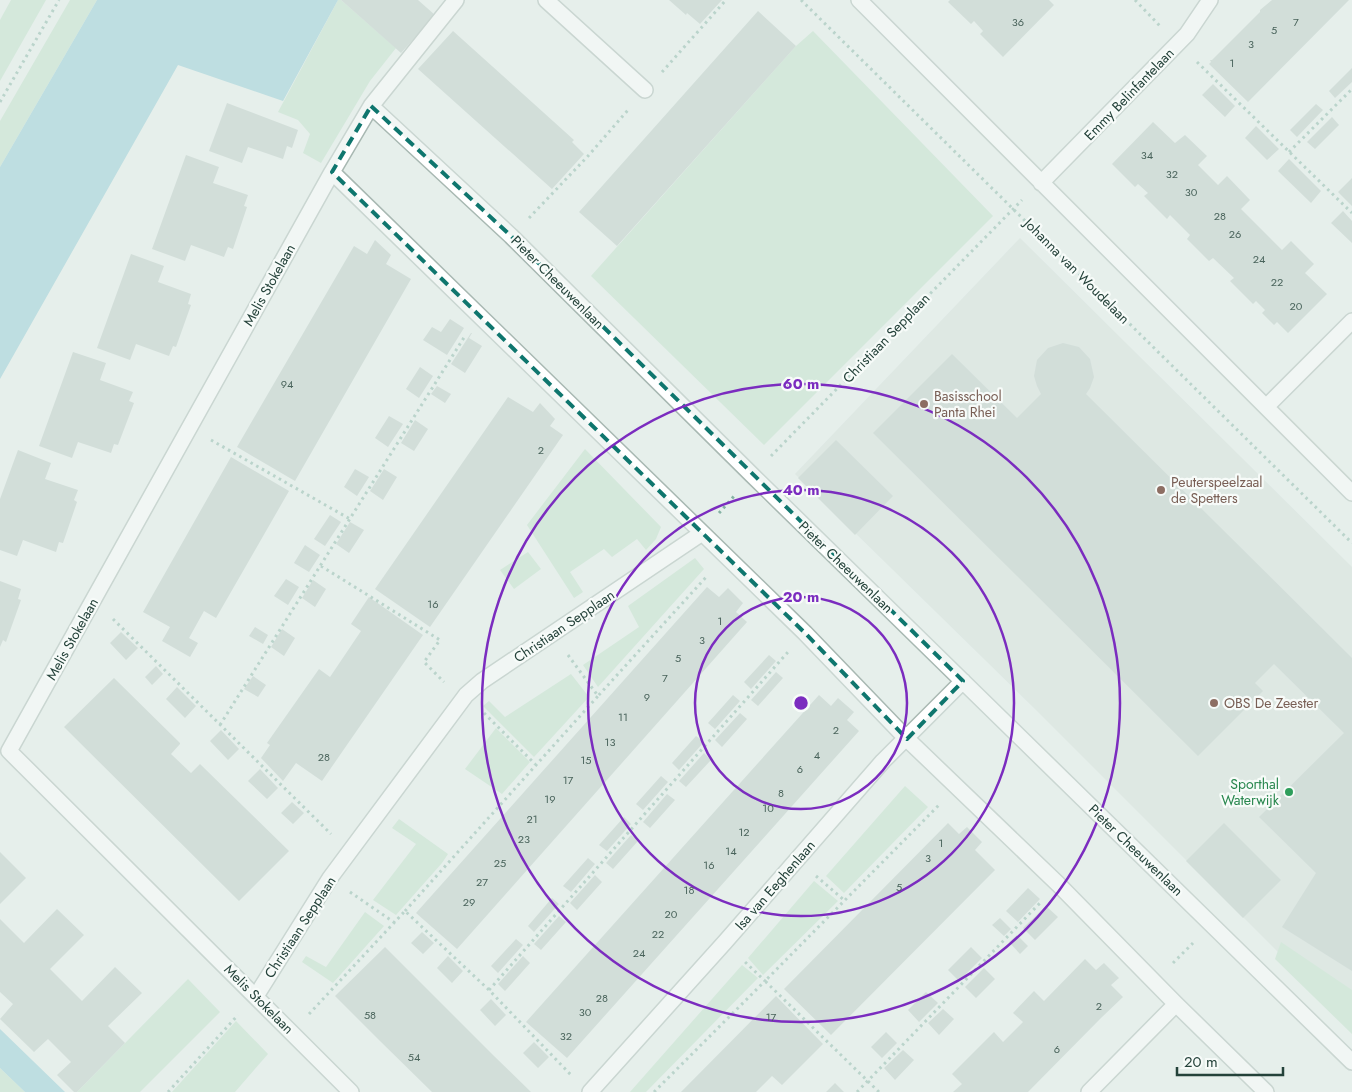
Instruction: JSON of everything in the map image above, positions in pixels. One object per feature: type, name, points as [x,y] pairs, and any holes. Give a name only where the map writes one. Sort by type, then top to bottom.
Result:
[{"type":"street","points":[[371,106],[456,0]]},
{"type":"street","points":[[546,0],[645,90]]},
{"type":"street","points":[[859,0],[1352,493]]},
{"type":"street","name":"Emmy Belinfantelaan","points":[[1042,183],[1187,34],[1210,0]]},
{"type":"street","name":"Melis Stokelaan","points":[[351,1092],[9,751],[332,172],[371,106]]},
{"type":"street","name":"Pieter Cheeuwenlaan","points":[[371,106],[511,236],[752,475],[1352,1062]]},
{"type":"street","points":[[332,172],[806,633],[907,739],[1058,884],[1266,1092]]},
{"type":"street","points":[[1266,407],[1352,321]]},
{"type":"street","name":"Christiaan Sepplaan","points":[[256,996],[330,878],[464,698],[482,681],[702,533]]},
{"type":"street","name":"Isa van Eeghenlaan","points":[[590,1092],[883,761],[963,681]]},
{"type":"street","points":[[1089,1092],[1176,1004]]},
{"type":"path","points":[[0,102],[59,0]]},
{"type":"path","points":[[511,236],[588,156],[726,0]]},
{"type":"path","name":"Johanna van Woudelaan","points":[[801,0],[1352,543]]},
{"type":"path","points":[[1135,0],[1352,213]]},
{"type":"path","points":[[1289,152],[1352,89]]},
{"type":"path","name":"Christiaan Sepplaan","points":[[702,533],[752,475],[1013,208]]},
{"type":"path","points":[[220,725],[478,315]]},
{"type":"path","points":[[190,427],[350,519]]},
{"type":"path","points":[[292,1032],[395,923],[725,556]]},
{"type":"path","points":[[321,566],[440,640],[424,662],[536,764]]},
{"type":"path","points":[[93,600],[350,852]]},
{"type":"path","points":[[489,990],[806,633]]},
{"type":"path","points":[[553,634],[598,696]]},
{"type":"path","points":[[654,1092],[956,787]]},
{"type":"path","points":[[797,859],[844,900]]},
{"type":"path","points":[[330,878],[395,923]]},
{"type":"path","points":[[857,1092],[1058,884]]},
{"type":"path","points":[[405,912],[489,990],[574,1078]]},
{"type":"path","points":[[1155,983],[1211,924]]},
{"type":"path","points":[[765,981],[880,1092]]},
{"type":"path","points":[[168,1092],[256,996]]},
{"type":"highlighted area","points":[[371,106],[511,236],[963,681],[907,739],[805,633],[332,172]]},
{"type":"shaded area","points":[[1020,238],[1352,567],[1352,1026],[1035,709],[795,474]]},
{"type":"green space","points":[[11,0],[46,0],[0,81],[0,20]]},
{"type":"green space","points":[[70,0],[97,0],[0,167],[0,121]]},
{"type":"green space","points":[[338,0],[341,0],[396,48],[370,81],[321,163],[303,153],[310,134],[298,120],[278,112]]},
{"type":"green space","points":[[813,31],[993,216],[764,445],[591,276],[796,46]]},
{"type":"green space","points":[[585,449],[661,527],[656,539],[646,550],[637,539],[612,557],[604,549],[570,572],[583,592],[574,598],[527,525]]},
{"type":"green space","points":[[528,552],[541,569],[514,589],[500,570]]},
{"type":"green space","points":[[695,558],[704,569],[598,687],[583,665],[639,627],[628,606]]},
{"type":"green space","points":[[571,674],[589,697],[534,757],[483,706],[489,701],[505,717]]},
{"type":"green space","points":[[496,728],[530,762],[502,794],[465,769]]},
{"type":"green space","points":[[905,786],[928,807],[844,893],[826,876]]},
{"type":"green space","points":[[399,819],[448,854],[396,915],[373,900],[416,844],[392,828]]},
{"type":"green space","points":[[814,881],[838,901],[763,975],[748,958]]},
{"type":"green space","points":[[365,912],[384,926],[333,983],[302,962],[306,956],[326,967]]},
{"type":"green space","points":[[1281,942],[1352,990],[1352,1034],[1275,959]]},
{"type":"green space","points":[[742,965],[758,978],[646,1092],[630,1092]]},
{"type":"green space","points":[[188,979],[220,1012],[140,1092],[77,1092]]},
{"type":"green space","points":[[236,1021],[268,1054],[235,1092],[172,1092]]},
{"type":"green space","points":[[0,1068],[25,1092],[0,1092]]},
{"type":"water","points":[[97,0],[338,0],[283,101],[178,65],[0,379],[0,167]]},
{"type":"water","points":[[0,1029],[65,1092],[25,1092],[0,1068]]},
{"type":"building","points":[[341,0],[418,0],[435,15],[401,53]]},
{"type":"building","points":[[669,0],[722,0],[700,24]]},
{"type":"building","points":[[950,0],[1049,0],[1054,5],[1003,57],[980,34],[983,31],[974,21],[971,24],[948,2]]},
{"type":"building","points":[[1272,0],[1349,0],[1248,102],[1209,64],[1210,60]]},
{"type":"building","points":[[758,11],[796,46],[617,246],[579,212]]},
{"type":"building","points":[[453,31],[574,140],[572,142],[584,154],[552,189],[418,69]]},
{"type":"building","points":[[1352,68],[1352,82],[1335,98],[1329,91]]},
{"type":"building","points":[[1213,84],[1235,106],[1225,117],[1202,95]]},
{"type":"building","points":[[227,103],[298,130],[292,148],[287,146],[283,159],[248,147],[242,163],[209,151]]},
{"type":"building","points":[[1316,104],[1323,110],[1297,137],[1290,130]]},
{"type":"building","points":[[1332,117],[1339,125],[1315,149],[1307,142]]},
{"type":"building","points":[[1153,122],[1175,143],[1185,135],[1207,156],[1198,165],[1218,185],[1227,176],[1250,200],[1241,209],[1282,250],[1291,241],[1314,264],[1305,273],[1327,294],[1288,333],[1277,322],[1274,325],[1262,313],[1265,310],[1256,301],[1253,304],[1230,281],[1234,278],[1213,258],[1209,261],[1187,239],[1190,235],[1170,215],[1167,219],[1144,196],[1148,193],[1138,184],[1135,187],[1112,164]]},
{"type":"building","points":[[1256,126],[1279,149],[1267,160],[1245,138]]},
{"type":"building","points":[[186,155],[219,167],[213,183],[248,195],[244,206],[247,207],[233,249],[228,247],[224,257],[191,245],[185,261],[152,249]]},
{"type":"building","points":[[1289,159],[1321,191],[1311,203],[1278,171]]},
{"type":"building","points":[[1352,178],[1352,206],[1338,192]]},
{"type":"building","points":[[1343,211],[1352,221],[1352,243],[1331,223]]},
{"type":"building","points":[[375,240],[391,255],[386,264],[411,279],[295,481],[237,447],[354,246],[367,254]]},
{"type":"building","points":[[131,254],[164,266],[158,282],[191,294],[188,304],[191,305],[176,347],[173,346],[169,356],[136,344],[130,360],[97,348]]},
{"type":"building","points":[[450,319],[464,328],[447,355],[423,340],[432,327],[441,332]]},
{"type":"building","points":[[471,333],[469,338],[482,346],[465,373],[451,364]]},
{"type":"building","points":[[1063,343],[1079,347],[1090,359],[1094,377],[1086,394],[1352,658],[1352,971],[1282,927],[1316,873],[1259,817],[1344,733],[1274,664],[1255,683],[1263,691],[1198,756],[873,433],[952,354],[1017,418],[1041,394],[1034,376],[1037,360],[1048,348]]},
{"type":"building","points":[[73,352],[106,363],[100,380],[133,392],[129,401],[134,403],[118,445],[114,444],[111,453],[78,442],[72,458],[39,446]]},
{"type":"building","points":[[420,367],[433,376],[419,398],[406,389]]},
{"type":"building","points":[[437,386],[451,394],[445,403],[431,394]]},
{"type":"building","points":[[508,397],[533,412],[540,403],[555,419],[550,426],[563,435],[430,627],[375,589]]},
{"type":"building","points":[[389,416],[403,424],[388,447],[375,438]]},
{"type":"building","points":[[415,420],[428,429],[414,451],[401,443]]},
{"type":"building","points":[[836,440],[893,496],[855,535],[798,478]]},
{"type":"building","points":[[18,450],[51,463],[45,479],[78,490],[74,500],[77,502],[63,543],[59,542],[56,552],[23,540],[17,556],[0,550],[0,499]]},
{"type":"building","points":[[231,457],[289,491],[216,618],[204,611],[189,638],[198,643],[190,657],[162,641],[170,627],[143,612]]},
{"type":"building","points":[[355,469],[369,477],[357,496],[344,487]]},
{"type":"building","points":[[384,469],[397,477],[383,500],[370,491]]},
{"type":"building","points":[[330,515],[341,522],[325,546],[314,539]]},
{"type":"building","points":[[350,522],[364,530],[349,553],[336,544]]},
{"type":"building","points":[[305,545],[320,555],[309,572],[294,563]]},
{"type":"building","points":[[286,579],[299,587],[288,605],[274,596]]},
{"type":"building","points":[[313,580],[326,589],[315,607],[302,598]]},
{"type":"building","points":[[0,581],[21,589],[18,599],[21,600],[6,642],[3,640],[0,647]]},
{"type":"building","points":[[707,587],[719,597],[728,588],[743,603],[736,612],[747,622],[457,949],[416,913]]},
{"type":"building","points":[[369,597],[423,635],[322,781],[296,763],[283,781],[261,758],[270,745],[267,743],[319,669],[330,677],[361,631],[351,624]]},
{"type":"building","points":[[255,627],[268,635],[263,644],[249,636]]},
{"type":"building","points":[[282,629],[295,638],[284,656],[271,647]]},
{"type":"building","points":[[121,632],[138,648],[126,660],[110,643]]},
{"type":"building","points":[[769,655],[776,661],[751,689],[744,682]]},
{"type":"building","points":[[156,666],[163,674],[152,685],[145,677]]},
{"type":"building","points":[[776,672],[783,678],[758,706],[751,700]]},
{"type":"building","points":[[253,676],[266,685],[258,697],[244,689]]},
{"type":"building","points":[[114,678],[180,743],[171,754],[191,773],[200,764],[289,851],[239,901],[64,727]]},
{"type":"building","points":[[177,687],[196,706],[185,718],[166,699]]},
{"type":"building","points":[[733,695],[740,701],[715,729],[708,723]]},
{"type":"building","points":[[819,695],[831,706],[838,698],[854,712],[847,720],[859,731],[567,1058],[526,1022]]},
{"type":"building","points":[[740,713],[747,719],[722,747],[715,740]]},
{"type":"building","points":[[221,730],[239,749],[228,760],[210,741]]},
{"type":"building","points":[[696,736],[704,742],[679,770],[672,763]]},
{"type":"building","points":[[704,753],[711,760],[686,787],[679,781]]},
{"type":"building","points":[[260,769],[278,788],[267,799],[248,781]]},
{"type":"building","points":[[661,776],[668,782],[643,810],[636,804]]},
{"type":"building","points":[[667,794],[675,800],[650,828],[643,822]]},
{"type":"building","points":[[292,802],[304,813],[293,824],[281,813]]},
{"type":"building","points":[[624,817],[631,824],[607,851],[599,845]]},
{"type":"building","points":[[948,823],[959,834],[967,827],[982,842],[975,850],[995,870],[831,1035],[784,989]]},
{"type":"building","points":[[1224,823],[1281,880],[1243,918],[1186,861]]},
{"type":"building","points":[[631,835],[638,841],[613,869],[606,863]]},
{"type":"building","points":[[0,852],[26,878],[0,904]]},
{"type":"building","points":[[588,858],[595,864],[571,892],[563,886]]},
{"type":"building","points":[[595,875],[602,882],[577,910],[570,903]]},
{"type":"building","points":[[1028,888],[1040,899],[1018,922],[1006,911]]},
{"type":"building","points":[[552,898],[559,904],[534,932],[528,926]]},
{"type":"building","points":[[1046,906],[1058,917],[1035,940],[1023,928]]},
{"type":"building","points":[[57,909],[84,935],[50,969],[82,1001],[115,967],[142,993],[108,1026],[125,1043],[77,1092],[74,1092],[57,1075],[71,1062],[48,1039],[34,1052],[0,1019],[13,1004],[0,992],[0,919],[24,943]]},
{"type":"building","points":[[559,916],[566,922],[541,950],[534,944]]},
{"type":"building","points":[[1000,918],[1011,929],[1004,936],[992,925]]},
{"type":"building","points":[[422,932],[434,943],[423,954],[411,943]]},
{"type":"building","points":[[1017,935],[1028,946],[1020,954],[1009,942]]},
{"type":"building","points":[[516,939],[523,945],[498,973],[491,966]]},
{"type":"building","points":[[385,947],[531,1092],[432,1092],[380,1041],[335,996]]},
{"type":"building","points":[[971,947],[982,958],[959,981],[948,970]]},
{"type":"building","points":[[448,956],[463,971],[452,983],[437,968]]},
{"type":"building","points":[[523,956],[530,963],[505,991],[498,984]]},
{"type":"building","points":[[1085,959],[1096,970],[1104,963],[1119,978],[1111,985],[1123,997],[1028,1092],[953,1092],[962,1084],[952,1074],[994,1032],[1003,1042],[1023,1022],[1013,1013],[1034,991],[1044,1001]]},
{"type":"building","points":[[984,968],[995,979],[976,998],[965,987]]},
{"type":"building","points":[[926,992],[938,1003],[919,1022],[908,1010]]},
{"type":"building","points":[[776,996],[823,1044],[782,1085],[772,1076],[756,1092],[681,1092]]},
{"type":"building","points":[[491,999],[506,1015],[495,1026],[480,1010]]},
{"type":"building","points":[[943,1009],[954,1019],[939,1035],[928,1023]]},
{"type":"building","points":[[886,1032],[897,1043],[882,1058],[871,1047]]},
{"type":"building","points":[[534,1042],[549,1057],[538,1068],[523,1053]]},
{"type":"building","points":[[903,1050],[914,1060],[895,1080],[884,1068]]},
{"type":"building","points":[[835,1083],[844,1092],[826,1092]]},
{"type":"place","name":"Basisschool Panta Rhei","points":[[924,404]]},
{"type":"place","name":"Peuterspeelzaal de Spetters","points":[[1161,490]]},
{"type":"place","name":"OBS De Zeester","points":[[1214,703]]},
{"type":"place","name":"Sporthal Waterwijk","points":[[1289,792]]}]
